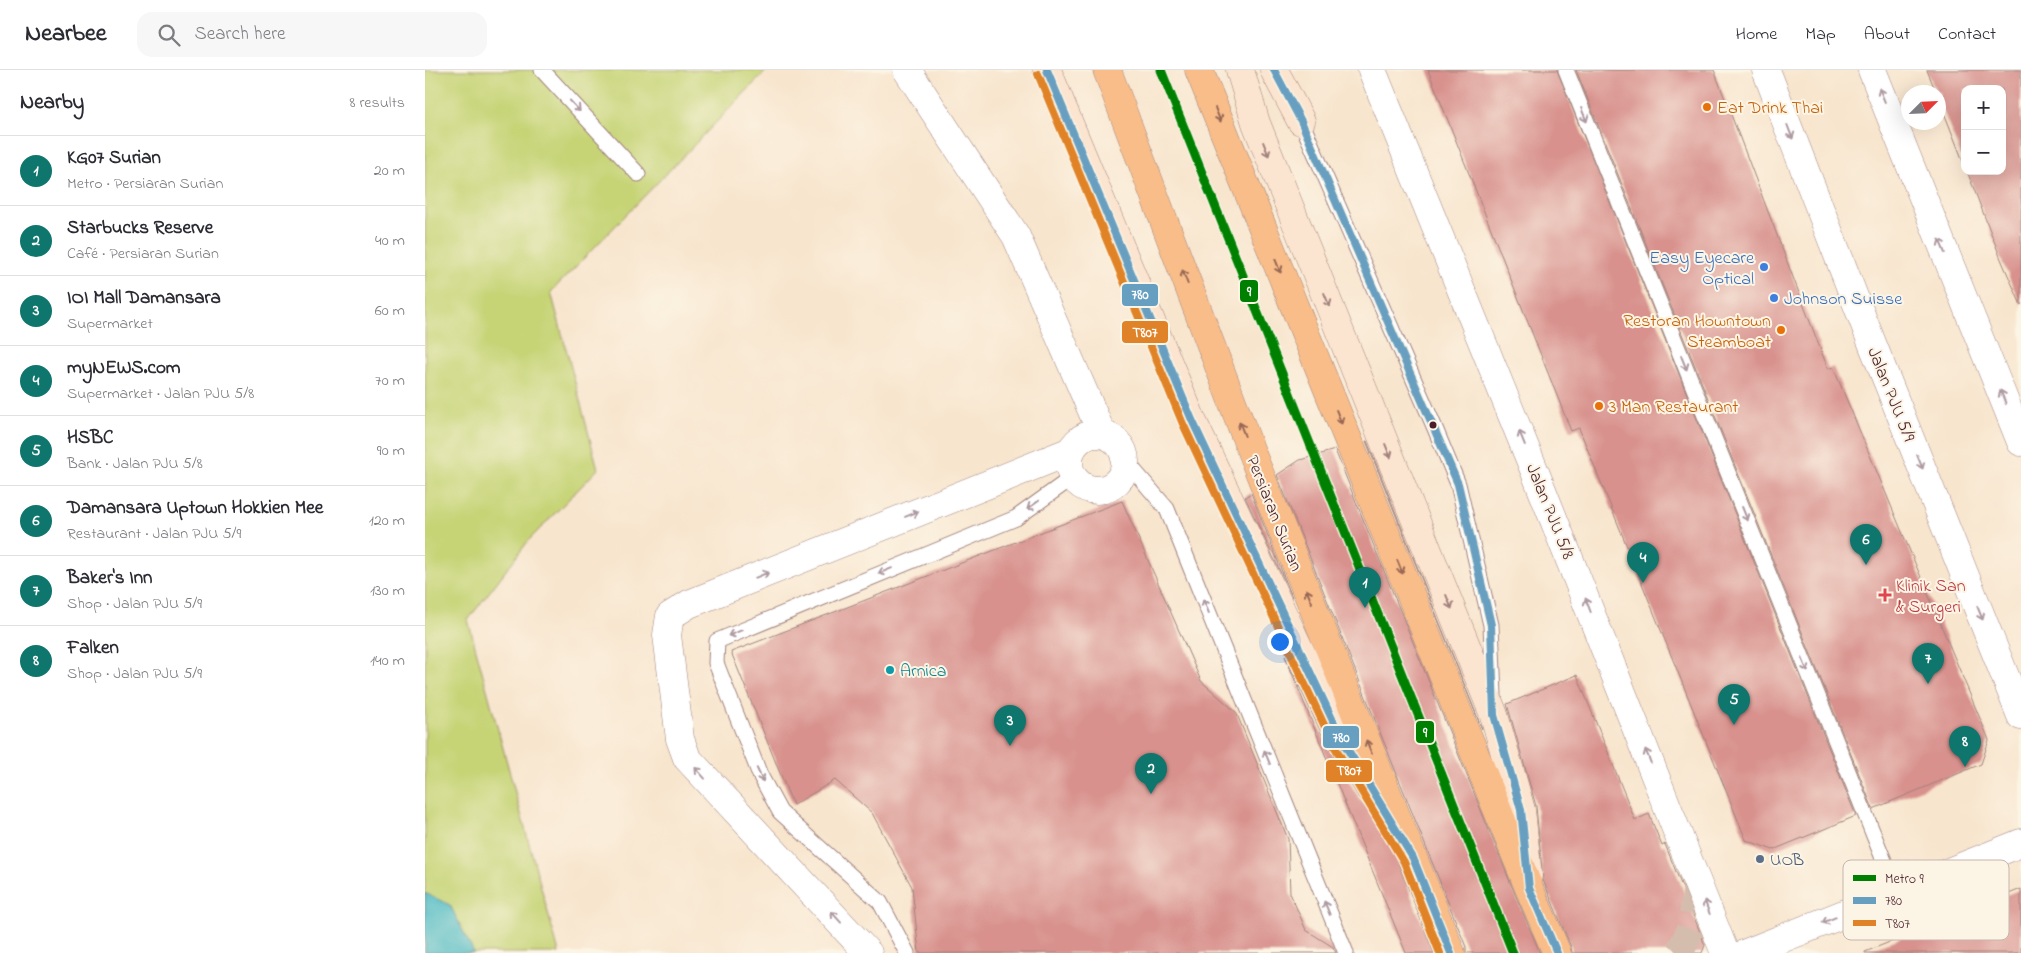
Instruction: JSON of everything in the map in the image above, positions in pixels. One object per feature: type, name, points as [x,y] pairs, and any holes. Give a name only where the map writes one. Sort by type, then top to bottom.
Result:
[{"type":"main road","name":"Persiaran Surian","points":[[1047,70],[1192,420],[1342,740],[1413,858]]},
{"type":"main road","name":"Persiaran Surian","points":[[1107,70],[1252,454],[1451,953]]},
{"type":"main road","points":[[1199,70],[1529,888],[1557,953]]},
{"type":"main road","points":[[1240,70],[1256,123],[1495,715],[1521,810],[1529,888]]},
{"type":"main road","points":[[1273,70],[1301,121]]},
{"type":"street","points":[[907,70],[1016,236],[1102,434]]},
{"type":"street","name":"Jalan PJU 5/8","points":[[1372,70],[1532,463],[1725,953]]},
{"type":"street","name":"Jalan PJU 5/9","points":[[1766,70],[1872,343],[2019,706]]},
{"type":"street","points":[[1872,70],[2021,442]]},
{"type":"street","points":[[1093,433],[1102,434],[1118,443],[1123,451],[1125,460],[1121,478],[1106,489],[1088,489],[1079,484],[1072,464],[1076,442],[1084,436],[1093,433]]},
{"type":"street","points":[[868,953],[687,758],[680,739],[667,635],[669,616],[689,604],[1072,464]]},
{"type":"street","points":[[1981,860],[2021,844]]},
{"type":"street","points":[[1746,953],[1843,914]]},
{"type":"lane","points":[[542,70],[637,174]]},
{"type":"lane","points":[[1566,70],[1884,860]]},
{"type":"lane","points":[[1301,121],[1427,408],[1458,484],[1491,624],[1495,715]]},
{"type":"lane","points":[[1125,460],[1167,509],[1345,953]]},
{"type":"lane","points":[[907,953],[880,902],[780,812],[760,775],[716,663],[717,640],[1016,518],[1072,464]]},
{"type":"green space","points":[[425,70],[767,70],[551,292],[598,469],[529,540],[468,620],[559,953],[425,953]]},
{"type":"water","points":[[425,893],[450,905],[474,953],[425,953]]},
{"type":"building","points":[[1428,70],[1557,70],[1856,816],[1773,850],[1746,840],[1579,428],[1571,431]]},
{"type":"building","points":[[1576,70],[1714,70],[1828,369],[1833,367],[1989,740],[1981,764],[1873,809]]},
{"type":"building","points":[[1927,70],[2021,70],[2021,305],[1969,175],[2006,175],[2006,85],[1961,85],[1961,156],[1946,118],[1946,85],[1933,85]]},
{"type":"building","points":[[1366,441],[1367,441],[1482,729]]},
{"type":"building","points":[[1335,450],[1540,953],[1466,953],[1466,947],[1277,475],[1300,460]]},
{"type":"building","points":[[1251,493],[1292,597],[1245,497]]},
{"type":"building","points":[[1122,501],[1201,681],[1236,712],[1288,839],[1290,893],[1306,930],[1333,947],[1336,953],[919,953],[912,887],[872,813],[835,780],[793,805],[731,652]]},
{"type":"building","points":[[1285,656],[1328,747],[1359,798],[1365,804],[1375,805],[1434,953],[1406,953]]},
{"type":"building","points":[[1577,675],[1635,820],[1649,814],[1662,846],[1665,844],[1705,945],[1702,953],[1572,953],[1543,880],[1536,806],[1507,704]]},
{"type":"building","points":[[2021,889],[2021,953],[1865,953],[1895,940],[2009,940],[2009,894]]},
{"type":"tunnel","points":[[1677,953],[1687,938],[1690,929],[1697,882]]},
{"type":"metro line","name":"9","points":[[1161,70],[1513,953]]},
{"type":"transit line","name":"780","points":[[1047,70],[1192,420],[1342,740],[1413,858],[1451,953]]},
{"type":"transit line","name":"780","points":[[1274,70],[1301,121],[1458,484],[1491,625],[1494,715],[1521,810],[1529,888],[1557,953]]},
{"type":"transit line","name":"T807","points":[[1038,74],[1183,424],[1333,744],[1404,862],[1440,953]]},
{"type":"place","name":"Eat Drink Thai","points":[[1707,107]]},
{"type":"place","name":"Easy Eyecare Optical","points":[[1764,267]]},
{"type":"place","name":"Johnson Suisse","points":[[1774,298]]},
{"type":"place","name":"Restoran Howntown Steamboat","points":[[1781,330]]},
{"type":"place","name":"3 Man Restaurant","points":[[1599,406]]},
{"type":"place","name":"Damansara Uptown Hokkien Mee","points":[[1866,565]]},
{"type":"place","name":"myNEWS.com","points":[[1643,583]]},
{"type":"place","name":"Klinik San & Surgeri","points":[[1885,595]]},
{"type":"place","name":"KG07 Surian","points":[[1365,608]]},
{"type":"place","name":"Arnica","points":[[890,670]]},
{"type":"place","name":"Baker's Inn","points":[[1928,684]]},
{"type":"place","name":"HSBC","points":[[1734,725]]},
{"type":"place","name":"IOI Mall Damansara","points":[[1010,746]]},
{"type":"place","name":"Falken","points":[[1965,767]]},
{"type":"place","name":"Starbucks Reserve","points":[[1151,794]]},
{"type":"place","name":"UOB","points":[[1760,859]]}]
